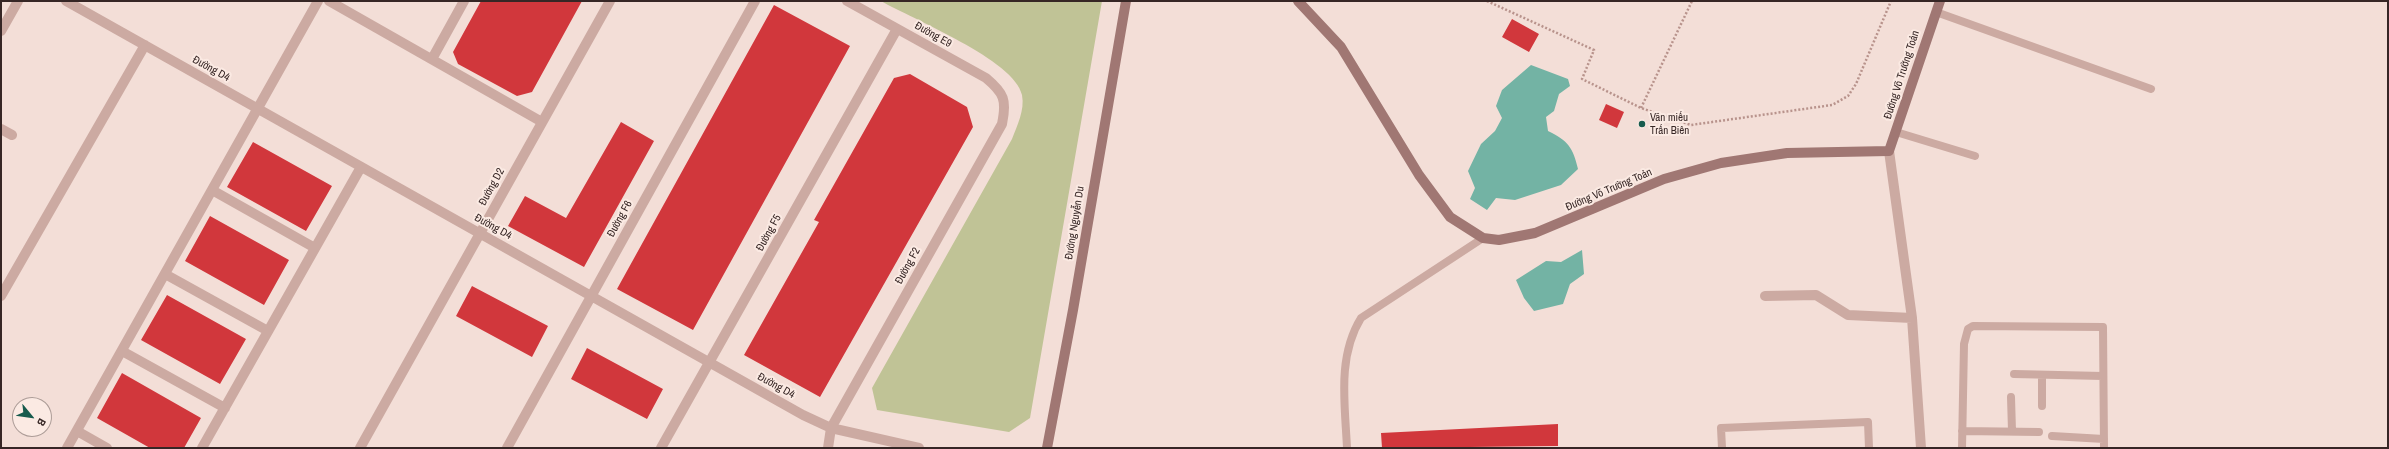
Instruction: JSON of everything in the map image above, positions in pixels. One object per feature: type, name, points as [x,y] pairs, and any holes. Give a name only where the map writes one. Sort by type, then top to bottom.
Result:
[{"type":"main road","name":"Đường Nguyễn Du","points":[[1047,448],[1126,1]]},
{"type":"main road","name":"Đường Võ Trường Toản","points":[[1298,1],[1341,47],[1419,175],[1450,217],[1483,238],[1499,240],[1535,233],[1664,179],[1721,163],[1787,153],[1890,151],[1940,1]]},
{"type":"street","points":[[1,31],[18,1]]},
{"type":"street","name":"Đường D4","points":[[66,1],[709,362],[831,428],[919,448]]},
{"type":"street","points":[[67,448],[318,1]]},
{"type":"street","points":[[329,1],[542,122]]},
{"type":"street","points":[[432,59],[464,1]]},
{"type":"street","name":"Đường D2","points":[[360,448],[610,1]]},
{"type":"street","name":"Đường F6","points":[[507,448],[755,1]]},
{"type":"street","name":"Đường E9","points":[[847,1],[986,78],[998,89],[1002,96]]},
{"type":"street","name":"Đường F5","points":[[661,448],[897,29]]},
{"type":"street","points":[[1,296],[145,45]]},
{"type":"street","name":"Đường F2","points":[[828,448],[831,428],[1002,124],[1006,105],[1002,96]]},
{"type":"street","points":[[1,129],[12,135]]},
{"type":"street","points":[[1890,151],[1912,318],[1921,448]]},
{"type":"street","points":[[202,448],[361,167]]},
{"type":"street","points":[[212,190],[315,248]]},
{"type":"street","points":[[165,274],[268,332]]},
{"type":"street","points":[[1765,296],[1816,295],[1848,315],[1912,318]]},
{"type":"street","points":[[122,351],[225,408]]},
{"type":"street","points":[[77,431],[107,448]]},
{"type":"lane","points":[[1936,12],[2151,89]]},
{"type":"lane","points":[[1896,132],[1976,156]]},
{"type":"lane","points":[[1347,448],[1344,382],[1346,357],[1352,333],[1361,318],[1483,238]]},
{"type":"lane","points":[[1962,448],[1964,344],[1968,329],[1973,326],[2103,327],[2104,448]]},
{"type":"lane","points":[[2014,374],[2103,376]]},
{"type":"lane","points":[[2042,375],[2042,406]]},
{"type":"lane","points":[[2011,397],[2012,432]]},
{"type":"lane","points":[[1722,448],[1722,428],[1868,422],[1869,448]]},
{"type":"lane","points":[[1962,431],[2039,432]]},
{"type":"lane","points":[[2052,436],[2104,439]]},
{"type":"path","points":[[1487,1],[1594,50],[1582,79],[1641,108],[1691,125],[1832,105],[1848,96],[1856,84],[1891,1]]},
{"type":"path","points":[[1641,108],[1692,1]]},
{"type":"green space","points":[[881,1],[1102,1],[1030,418],[1009,432],[877,410],[872,388],[1012,139],[1020,118],[1023,101],[1022,95],[1015,82],[1001,68],[982,55],[937,29]]},
{"type":"water","points":[[1531,65],[1568,79],[1570,86],[1559,94],[1554,111],[1546,117],[1548,131],[1560,138],[1569,146],[1574,155],[1578,169],[1561,185],[1515,200],[1496,198],[1487,210],[1470,199],[1475,188],[1468,171],[1481,144],[1495,131],[1502,118],[1496,106],[1502,90]]},
{"type":"water","points":[[1582,250],[1584,274],[1570,284],[1563,304],[1534,311],[1524,298],[1516,280],[1546,261],[1561,262]]},
{"type":"building","points":[[481,1],[582,1],[532,92],[517,96],[458,64],[453,52]]},
{"type":"building","points":[[774,5],[850,46],[693,330],[617,289]]},
{"type":"building","points":[[1512,19],[1539,34],[1529,52],[1502,37]]},
{"type":"building","points":[[910,74],[967,107],[973,127],[820,397],[744,355],[819,222],[814,220],[894,78]]},
{"type":"building","points":[[1606,104],[1624,112],[1617,128],[1599,120]]},
{"type":"building","points":[[621,122],[654,141],[584,267],[508,226],[525,196],[566,218]]},
{"type":"building","points":[[253,142],[332,186],[306,231],[227,187]]},
{"type":"building","points":[[210,216],[289,260],[264,305],[185,261]]},
{"type":"building","points":[[472,286],[548,326],[532,357],[456,316]]},
{"type":"building","points":[[167,295],[246,339],[220,384],[141,340]]},
{"type":"building","points":[[587,348],[663,389],[647,419],[571,379]]},
{"type":"building","points":[[122,373],[201,418],[184,448],[150,448],[97,418]]},
{"type":"building","points":[[1558,424],[1558,446],[1382,448],[1381,433]]},
{"type":"place","name":"Văn miếu Trấn Biên","points":[[1642,124]]}]
